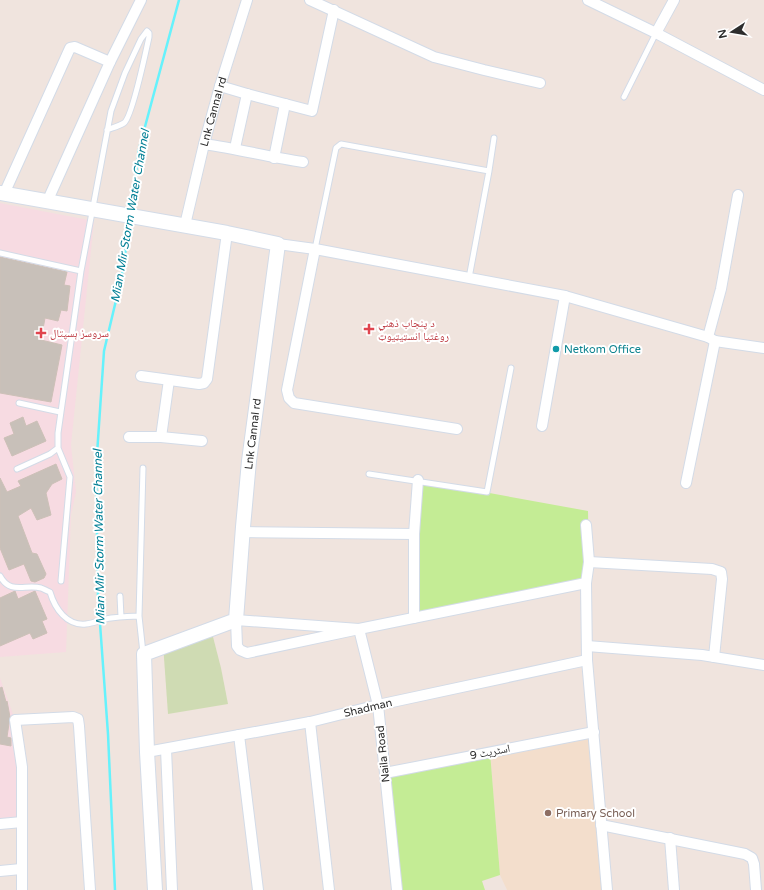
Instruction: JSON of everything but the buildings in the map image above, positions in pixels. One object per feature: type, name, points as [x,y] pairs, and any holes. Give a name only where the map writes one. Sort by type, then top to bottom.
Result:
[{"type":"street","points":[[47,202],[110,62],[141,0]]},
{"type":"street","name":"Lnk Cannal rd","points":[[185,225],[204,144],[220,86],[247,0]]},
{"type":"street","points":[[310,0],[434,57],[540,83]]},
{"type":"street","points":[[588,0],[656,33],[764,90]]},
{"type":"street","points":[[656,33],[674,0]]},
{"type":"street","points":[[220,86],[312,112],[334,10]]},
{"type":"street","points":[[110,62],[75,47],[70,48],[2,194],[136,216],[278,244],[315,249],[564,296],[711,339],[764,348]]},
{"type":"street","points":[[235,148],[247,94]]},
{"type":"street","points":[[274,158],[285,104]]},
{"type":"street","points":[[204,144],[235,148],[274,158],[303,162]]},
{"type":"street","points":[[686,483],[738,195]]},
{"type":"street","points":[[141,376],[199,384],[204,383],[207,379],[227,233]]},
{"type":"street","name":"Lnk Cannal rd","points":[[236,620],[249,461],[278,244]]},
{"type":"street","points":[[315,249],[287,390],[290,398],[294,403],[457,429]]},
{"type":"street","points":[[542,426],[564,296]]},
{"type":"street","points":[[161,437],[169,380]]},
{"type":"street","points":[[129,437],[161,437],[202,441]]},
{"type":"street","points":[[414,618],[414,534],[418,480]]},
{"type":"street","points":[[586,525],[589,562],[586,582],[587,660],[606,890]]},
{"type":"street","points":[[242,532],[414,534]]},
{"type":"street","points":[[589,562],[712,569],[721,572],[722,579],[714,657]]},
{"type":"street","points":[[236,620],[237,646],[240,650],[247,653],[586,582]]},
{"type":"street","points":[[156,890],[147,752],[144,654],[236,620],[359,629]]},
{"type":"street","name":"Naila Road","points":[[359,629],[378,705],[396,890]]},
{"type":"street","points":[[587,646],[714,657],[764,664]]},
{"type":"street","name":"Shadman","points":[[147,752],[310,722],[378,705],[587,660]]},
{"type":"street","points":[[22,890],[22,767],[16,720],[73,716],[78,719],[90,890]]},
{"type":"street","points":[[310,722],[329,890]]},
{"type":"street","name":"اسٹریٹ 9","points":[[385,773],[594,732]]},
{"type":"street","points":[[239,735],[258,890]]},
{"type":"street","points":[[166,749],[172,890]]},
{"type":"street","points":[[0,824],[22,822]]},
{"type":"street","points":[[601,825],[745,854],[752,858],[754,864],[756,890]]},
{"type":"street","points":[[670,838],[674,890]]},
{"type":"street","points":[[0,871],[21,869]]},
{"type":"lane","points":[[60,581],[70,477],[58,448],[60,412],[81,271],[92,209],[107,130],[111,111],[116,94],[141,39],[147,31],[149,33],[149,38],[129,115],[125,122],[107,130]]},
{"type":"lane","points":[[624,97],[656,33]]},
{"type":"lane","points":[[469,278],[494,138]]},
{"type":"lane","points":[[315,249],[336,148],[341,144],[489,171]]},
{"type":"lane","points":[[0,253],[81,271]]},
{"type":"lane","points":[[369,474],[418,480],[487,492],[511,368]]},
{"type":"lane","points":[[19,403],[60,412]]},
{"type":"lane","points":[[17,469],[50,454],[58,448]]},
{"type":"lane","points":[[143,468],[139,616],[144,654]]},
{"type":"lane","points":[[0,576],[3,582],[12,588],[40,588],[50,592],[53,602],[68,620],[76,624],[87,624],[110,618],[139,616]]},
{"type":"lane","points":[[120,596],[121,617]]},
{"type":"shaded area","name":"سروسز ہسپتال","points":[[0,203],[94,221],[71,445],[76,492],[71,515],[66,652],[0,657]]},
{"type":"shaded area","points":[[0,678],[15,720],[22,822],[0,824]]},
{"type":"shaded area","name":"Primary School","points":[[594,732],[607,890],[507,890],[500,875],[490,752]]},
{"type":"green space","points":[[418,480],[588,511],[589,562],[586,583],[414,618]]},
{"type":"green space","points":[[211,629],[228,704],[168,714],[163,644]]},
{"type":"green space","points":[[490,752],[500,875],[482,881],[485,890],[397,890],[385,773]]},
{"type":"waterway","name":"Mian Mir Storm Water Channel","points":[[131,211],[139,149],[179,0]]},
{"type":"waterway","name":"Mian Mir Storm Water Channel","points":[[115,890],[108,734],[98,596],[96,469],[104,351],[122,275],[130,220]]},
{"type":"place","name":"د پنجاب ذهني روغتیا انسټیټیوټ","points":[[369,329]]},
{"type":"place","name":"سروسز ہسپتال","points":[[41,333]]},
{"type":"place","name":"Netkom Office","points":[[556,349]]},
{"type":"place","name":"Primary School","points":[[548,813]]}]
